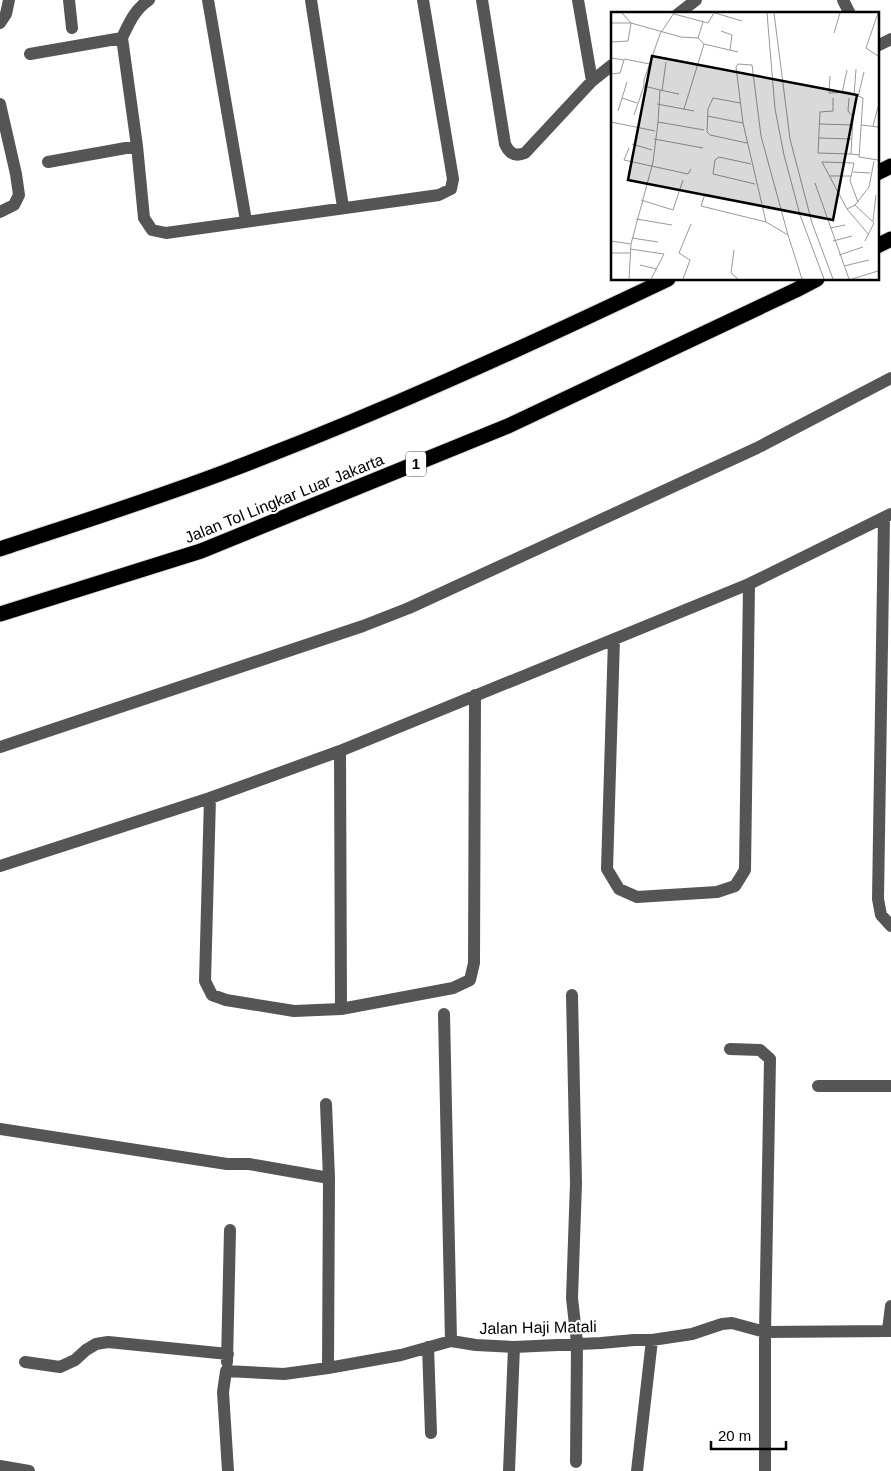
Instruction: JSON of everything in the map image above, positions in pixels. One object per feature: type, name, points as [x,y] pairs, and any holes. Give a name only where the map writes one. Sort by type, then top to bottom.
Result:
[{"type":"highway","points":[[878,172],[891,166]]},
{"type":"highway","points":[[878,246],[891,239]]},
{"type":"highway","points":[[0,549],[225,472],[394,405],[559,331],[666,280]]},
{"type":"highway","name":"Jalan Tol Lingkar Luar Jakarta","points":[[0,614],[201,551],[499,430],[815,280]]},
{"type":"street","points":[[0,23],[6,14],[9,0]]},
{"type":"street","points":[[69,0],[72,28]]},
{"type":"street","points":[[149,0],[140,6],[122,38],[137,146],[144,218],[152,230],[166,233],[440,195],[452,189],[453,179],[423,0]]},
{"type":"street","points":[[208,0],[246,221]]},
{"type":"street","points":[[311,0],[343,208]]},
{"type":"street","points":[[482,0],[506,144],[508,151],[513,154],[520,155],[525,153],[592,81],[611,66]]},
{"type":"street","points":[[578,0],[592,81]]},
{"type":"street","points":[[681,12],[696,0]]},
{"type":"street","points":[[844,0],[849,12]]},
{"type":"street","points":[[30,54],[122,38]]},
{"type":"street","points":[[878,46],[891,39]]},
{"type":"street","points":[[0,212],[14,205],[19,195],[1,109]]},
{"type":"street","points":[[48,162],[137,146]]},
{"type":"street","points":[[0,747],[363,626],[409,608],[757,448],[891,378]]},
{"type":"street","points":[[0,866],[210,798],[340,750],[749,584],[887,516],[878,899],[881,915],[891,926]]},
{"type":"street","points":[[614,639],[608,869],[619,889],[637,897],[717,892],[735,886],[745,870],[749,584]]},
{"type":"street","points":[[210,798],[205,981],[212,995],[226,1000],[294,1011],[341,1009],[453,988],[470,980],[474,964],[475,695]]},
{"type":"street","points":[[340,750],[341,1009]]},
{"type":"street","points":[[572,995],[576,1183],[572,1298],[577,1344],[576,1462]]},
{"type":"street","points":[[444,1014],[451,1341]]},
{"type":"street","points":[[730,1049],[760,1050],[770,1059],[764,1471]]},
{"type":"street","points":[[818,1086],[891,1086]]},
{"type":"street","points":[[326,1104],[329,1178],[328,1368]]},
{"type":"street","points":[[0,1129],[227,1164],[249,1164],[329,1178]]},
{"type":"street","points":[[228,1471],[223,1392],[228,1354],[230,1230]]},
{"type":"street","points":[[890,1331],[891,1306]]},
{"type":"street","name":"Jalan Haji Matali","points":[[226,1371],[284,1374],[401,1355],[451,1341],[476,1345],[514,1347],[652,1340],[692,1334],[722,1324],[732,1323],[765,1332],[890,1331]]},
{"type":"street","points":[[637,1471],[652,1340]]},
{"type":"street","points":[[25,1362],[60,1367],[75,1360],[96,1344],[108,1342],[228,1354]]},
{"type":"street","points":[[428,1347],[431,1433]]},
{"type":"street","points":[[509,1471],[514,1347]]},
{"type":"street","points":[[0,1466],[29,1471]]}]
